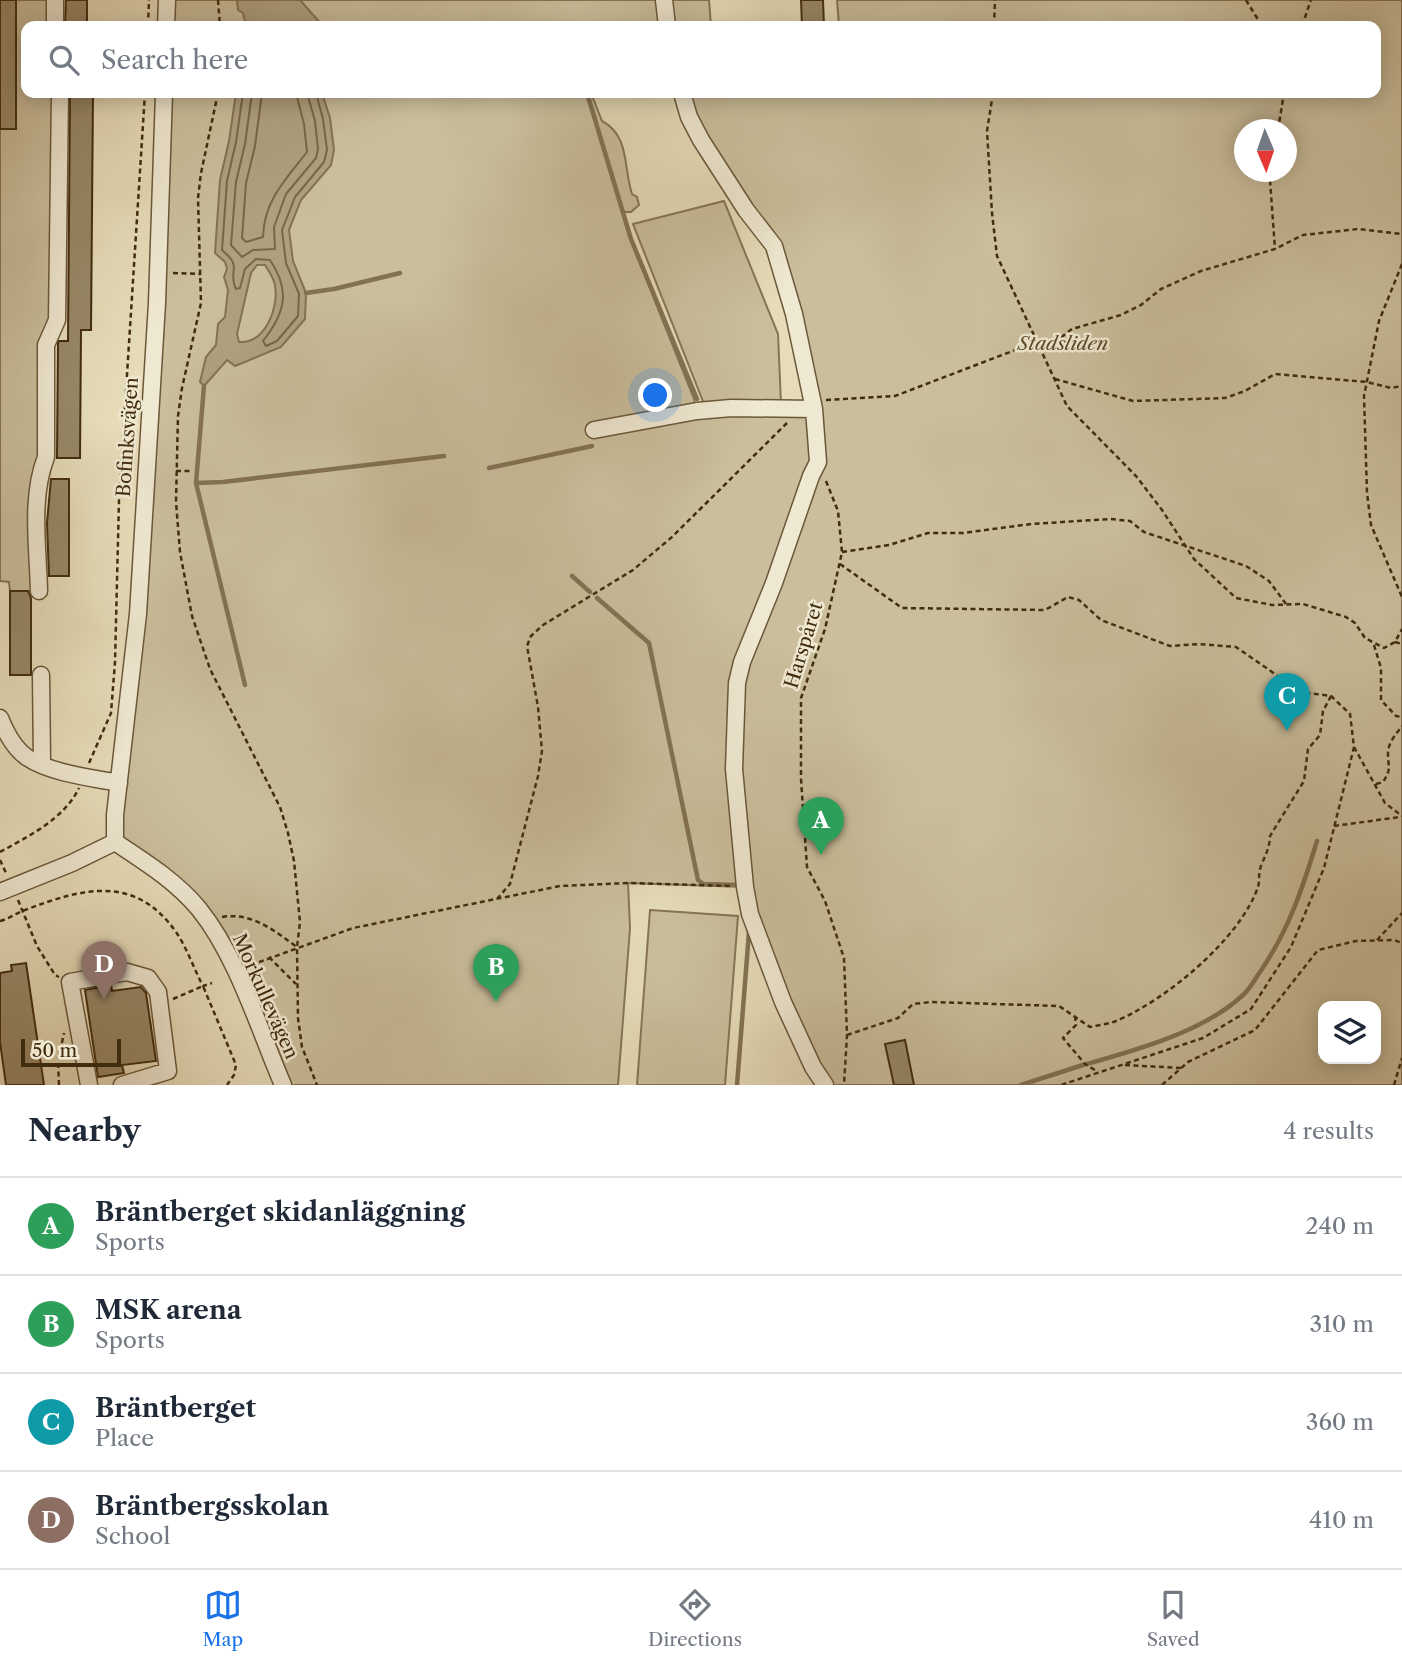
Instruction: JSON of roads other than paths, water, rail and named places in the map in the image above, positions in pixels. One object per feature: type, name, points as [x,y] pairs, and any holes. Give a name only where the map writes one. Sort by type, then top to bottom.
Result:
[{"type":"street","points":[[55,0],[55,21]]},
{"type":"street","points":[[166,21],[167,0]]},
{"type":"street","points":[[664,0],[666,21]]},
{"type":"street","points":[[39,591],[37,499],[40,474],[46,457],[46,345],[57,320],[60,98]]},
{"type":"street","name":"Bofinksvägen","points":[[115,842],[138,614],[157,293],[164,98]]},
{"type":"street","points":[[683,98],[689,117],[701,140],[746,210],[774,246],[794,314],[813,405],[818,462],[737,683],[734,769],[750,914],[783,1002],[825,1085]]},
{"type":"street","points":[[594,430],[697,411],[813,405]]},
{"type":"street","points":[[41,675],[42,764]]},
{"type":"street","points":[[0,718],[7,735],[29,759],[119,783]]},
{"type":"street","points":[[0,892],[72,863],[115,842]]},
{"type":"street","name":"Morkullevägen","points":[[115,842],[169,878],[208,922],[232,964],[283,1085]]},
{"type":"street","points":[[89,1085],[69,982],[127,972],[138,973],[154,984],[161,1005],[168,1071],[122,1085]]},
{"type":"water","points":[[237,0],[300,0],[319,21],[245,21],[243,13],[238,10]]},
{"type":"water","points":[[235,98],[324,98],[330,118],[334,150],[331,165],[301,200],[289,230],[293,261],[306,293],[305,319],[281,347],[235,366],[227,360],[204,386],[200,382],[206,357],[216,345],[218,324],[225,317],[228,290],[224,277],[227,269],[225,262],[215,253],[220,180]],"holes":[[[257,265],[265,265],[276,295],[268,323],[256,337],[239,342],[237,334],[251,273]]]},
{"type":"waterway","points":[[589,98],[631,239],[697,399]]},
{"type":"waterway","points":[[306,293],[400,273]]},
{"type":"waterway","points":[[204,386],[196,483],[245,685]]},
{"type":"waterway","points":[[489,468],[592,446]]},
{"type":"waterway","points":[[196,483],[444,456]]},
{"type":"waterway","points":[[572,576],[590,592]]},
{"type":"waterway","points":[[597,598],[649,643],[698,880],[703,884],[741,885]]},
{"type":"waterway","points":[[1087,1064],[1170,1038],[1210,1019],[1243,995],[1272,954],[1288,923],[1317,841]]},
{"type":"waterway","points":[[737,1085],[749,932]]},
{"type":"waterway","points":[[1021,1085],[1083,1065]]},
{"type":"place","name":"Bräntberget","points":[[1287,731]]},
{"type":"place","name":"Bräntberget skidanläggning","points":[[821,855]]},
{"type":"place","name":"Bräntbergsskolan","points":[[104,999]]},
{"type":"place","name":"MSK arena","points":[[496,1002]]},
{"type":"park label","name":"Stadsliden","points":[[1063,343]]}]
